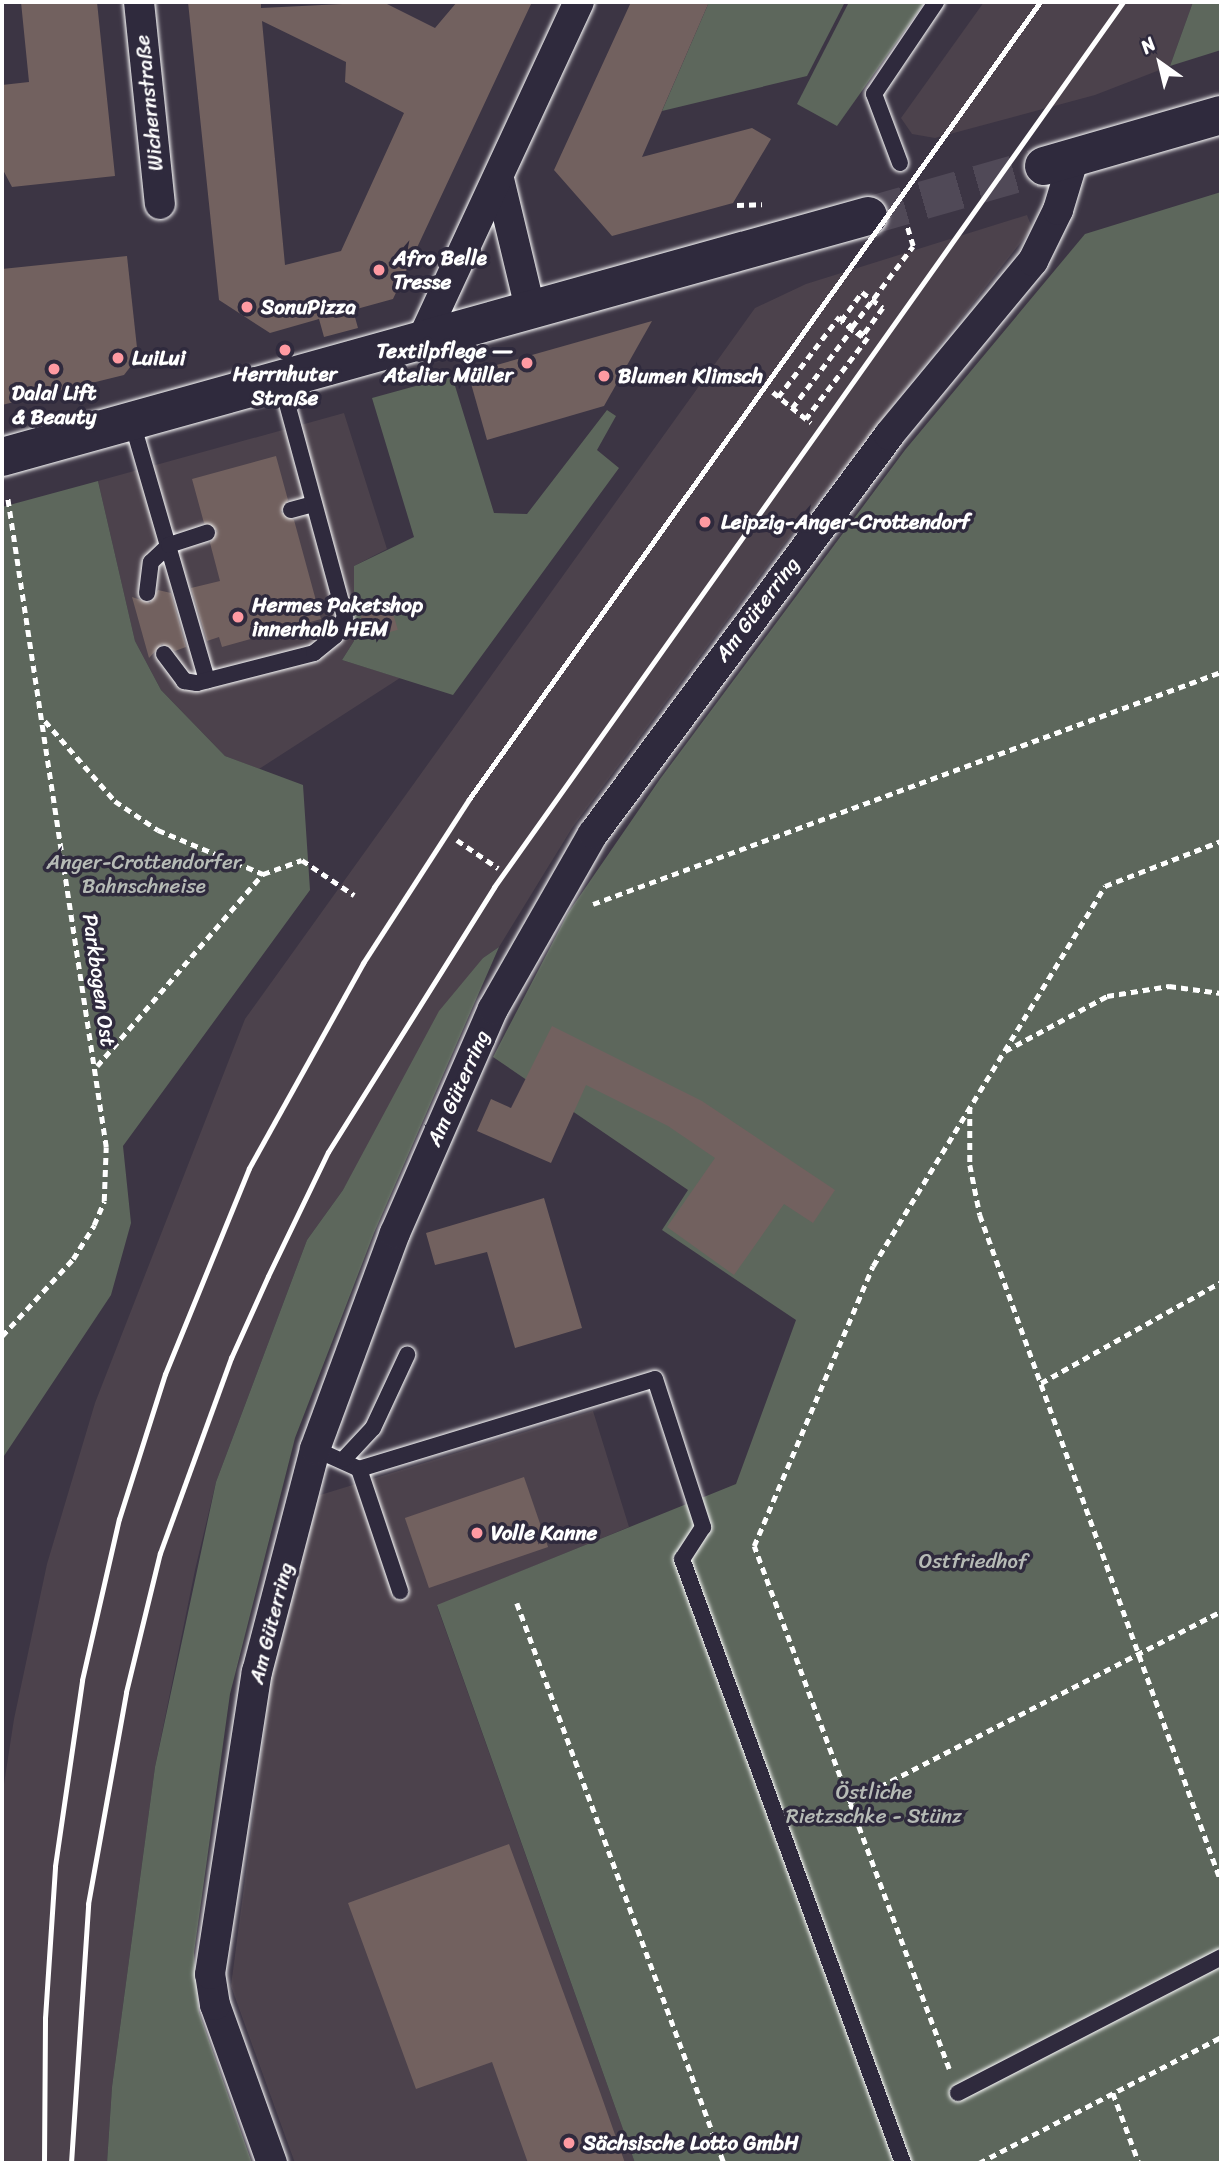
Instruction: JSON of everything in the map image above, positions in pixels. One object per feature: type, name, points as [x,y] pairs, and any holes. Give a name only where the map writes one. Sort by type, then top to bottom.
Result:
[{"type":"street","name":"Wichernstraße","points":[[139,2],[159,205]]},
{"type":"street","points":[[421,342],[579,2]]},
{"type":"street","points":[[1059,161],[1221,115]]},
{"type":"street","name":"Am Güterring","points":[[272,2163],[215,2005],[210,1974],[257,1672],[315,1450],[395,1233],[493,1009],[548,908],[663,734],[889,435],[1034,261],[1058,210],[1059,161]]},
{"type":"street","points":[[499,179],[531,312]]},
{"type":"street","points":[[3,470],[132,422],[869,216]]},
{"type":"lane","points":[[900,163],[874,94],[936,2]]},
{"type":"lane","points":[[164,654],[184,681],[207,680],[314,653],[335,636],[345,617],[281,381]]},
{"type":"lane","points":[[132,422],[207,680]]},
{"type":"lane","points":[[291,510],[313,504]]},
{"type":"lane","points":[[147,593],[151,562],[169,545],[207,533]]},
{"type":"lane","points":[[344,1459],[373,1428],[407,1355]]},
{"type":"lane","points":[[359,1469],[655,1378],[703,1527],[682,1559],[903,2163]]},
{"type":"lane","points":[[315,1450],[344,1459],[359,1469],[400,1591]]},
{"type":"lane","points":[[958,2093],[1221,1957]]},
{"type":"path","points":[[737,205],[751,200]]},
{"type":"path","points":[[792,408],[913,246],[907,226]]},
{"type":"path","points":[[773,392],[778,397],[809,421],[868,338],[852,328],[841,321],[855,302],[862,292],[883,308],[862,337],[852,328],[839,317],[778,397]]},
{"type":"path","name":"Parkbogen Ost","points":[[2,1336],[73,1259],[104,1201],[106,1147],[45,720],[3,470]]},
{"type":"path","points":[[548,908],[585,907],[1221,672]]},
{"type":"path","points":[[45,720],[115,801],[158,830],[263,874]]},
{"type":"path","points":[[457,840],[498,868]]},
{"type":"path","points":[[958,2093],[754,1546],[873,1266],[1105,886],[1221,841]]},
{"type":"path","points":[[471,861],[477,854]]},
{"type":"path","points":[[96,1066],[263,874],[302,860],[354,895]]},
{"type":"path","points":[[1004,1052],[1107,996],[1169,986],[1221,993]]},
{"type":"path","points":[[971,1106],[970,1165],[980,1215],[1221,1881]]},
{"type":"path","points":[[1041,1383],[1221,1282]]},
{"type":"path","points":[[517,1603],[724,2163]]},
{"type":"path","points":[[848,1803],[1221,1611]]},
{"type":"path","points":[[979,2163],[1221,2037]]},
{"type":"path","points":[[1113,2093],[1139,2163]]},
{"type":"shaded area","points":[[984,2],[1193,2],[1170,66],[1095,95],[935,138],[912,134],[901,118]]},
{"type":"shaded area","points":[[1027,215],[1032,228],[780,549],[572,828],[499,947],[483,958],[343,1190],[307,1240],[216,1482],[195,1570],[155,1767],[112,2087],[107,2163],[2,2163],[2,1797],[14,1719],[47,1564],[95,1403],[245,1019],[755,308],[806,284]]},
{"type":"shaded area","points":[[344,413],[387,549],[354,566],[354,641],[342,660],[400,678],[259,769],[225,756],[161,690],[135,641],[98,481]]},
{"type":"shaded area","points":[[593,1411],[629,1527],[437,1606],[635,2163],[295,2163],[231,1986],[272,1672],[317,1496]]},
{"type":"green space","points":[[709,2],[845,2],[807,76],[662,111]]},
{"type":"green space","points":[[849,2],[925,2],[837,126],[797,104]]},
{"type":"green space","points":[[1193,2],[1221,2],[1221,50],[1170,66]]},
{"type":"green space","name":"Östliche Rietzschke - Stünz","points":[[1221,192],[1221,2163],[635,2163],[437,1605],[736,1484],[796,1320],[662,1230],[688,1190],[493,1057],[568,913],[660,779],[905,450],[1085,234]]},
{"type":"green space","points":[[452,376],[494,513],[527,514],[607,410],[616,416],[597,450],[619,468],[453,695],[342,660],[354,641],[354,566],[414,537],[372,398]]},
{"type":"green space","name":"Anger-Crottendorfer Bahnschneise","points":[[98,481],[135,641],[161,690],[225,756],[303,785],[310,890],[123,1146],[131,1223],[111,1295],[2,1459],[2,507]]},
{"type":"green space","points":[[499,947],[374,1233],[295,1438],[230,1694],[194,1953],[199,2012],[252,2163],[107,2163],[112,2087],[155,1767],[216,1482],[307,1240],[343,1190],[439,1011],[483,958]]},
{"type":"building","points":[[21,2],[97,2],[115,176],[12,187],[2,168],[2,85],[29,82]]},
{"type":"building","points":[[188,2],[261,2],[261,8],[383,2],[435,28],[457,2],[532,2],[393,299],[353,310],[358,328],[324,337],[319,319],[270,333],[219,300]],"holes":[[[262,21],[346,62],[345,82],[404,113],[341,251],[285,265]]]},
{"type":"building","points":[[631,2],[709,2],[642,157],[752,128],[771,139],[733,203],[612,236],[554,170]]},
{"type":"building","points":[[127,256],[138,357],[124,375],[2,405],[2,269]]},
{"type":"building","points":[[652,321],[604,406],[487,440],[468,373]]},
{"type":"building","points":[[276,456],[288,500],[281,512],[294,520],[321,619],[222,647],[219,637],[207,641],[191,588],[220,581],[210,543],[217,531],[204,523],[192,479]]},
{"type":"building","points":[[158,590],[171,593],[186,647],[175,651],[162,644],[149,658],[132,597],[150,603]]},
{"type":"building","points":[[389,599],[398,630],[367,639],[358,608]]},
{"type":"building","points":[[552,1026],[702,1101],[835,1190],[813,1223],[784,1204],[734,1275],[667,1227],[715,1158],[668,1126],[586,1085],[551,1163],[477,1131],[491,1099],[511,1108]]},
{"type":"building","points":[[544,1198],[582,1328],[515,1348],[487,1252],[435,1265],[426,1233]]},
{"type":"building","name":"Volle Kanne","points":[[524,1477],[548,1547],[429,1588],[405,1518]]},
{"type":"building","points":[[509,1844],[625,2163],[528,2163],[492,2062],[416,2089],[348,1903]]},
{"type":"tunnel","points":[[868,216],[1044,166]]},
{"type":"railway","points":[[44,2163],[45,2018],[55,1866],[82,1680],[119,1519],[165,1374],[249,1168],[363,963],[469,799],[1040,2]]},
{"type":"railway","points":[[71,2163],[88,1904],[126,1692],[160,1553],[231,1358],[328,1152],[494,887],[1123,2]]},
{"type":"place","name":"Afro Belle Tresse","points":[[379,270]]},
{"type":"place","name":"SonuPizza","points":[[247,307]]},
{"type":"place","name":"Herrnhuter Straße","points":[[285,350]]},
{"type":"place","name":"LuiLui","points":[[118,358]]},
{"type":"place","name":"Textilpflege — Atelier Müller","points":[[527,363]]},
{"type":"place","name":"Dalal Lift & Beauty","points":[[54,369]]},
{"type":"place","name":"Blumen Klimsch","points":[[604,376]]},
{"type":"place","name":"Leipzig-Anger-Crottendorf","points":[[705,522]]},
{"type":"place","name":"Hermes Paketshop innerhalb HEM","points":[[238,617]]},
{"type":"place","name":"Volle Kanne","points":[[477,1533]]},
{"type":"place","name":"Sächsische Lotto GmbH","points":[[569,2143]]},
{"type":"park label","name":"Ostfriedhof","points":[[973,1561]]}]
